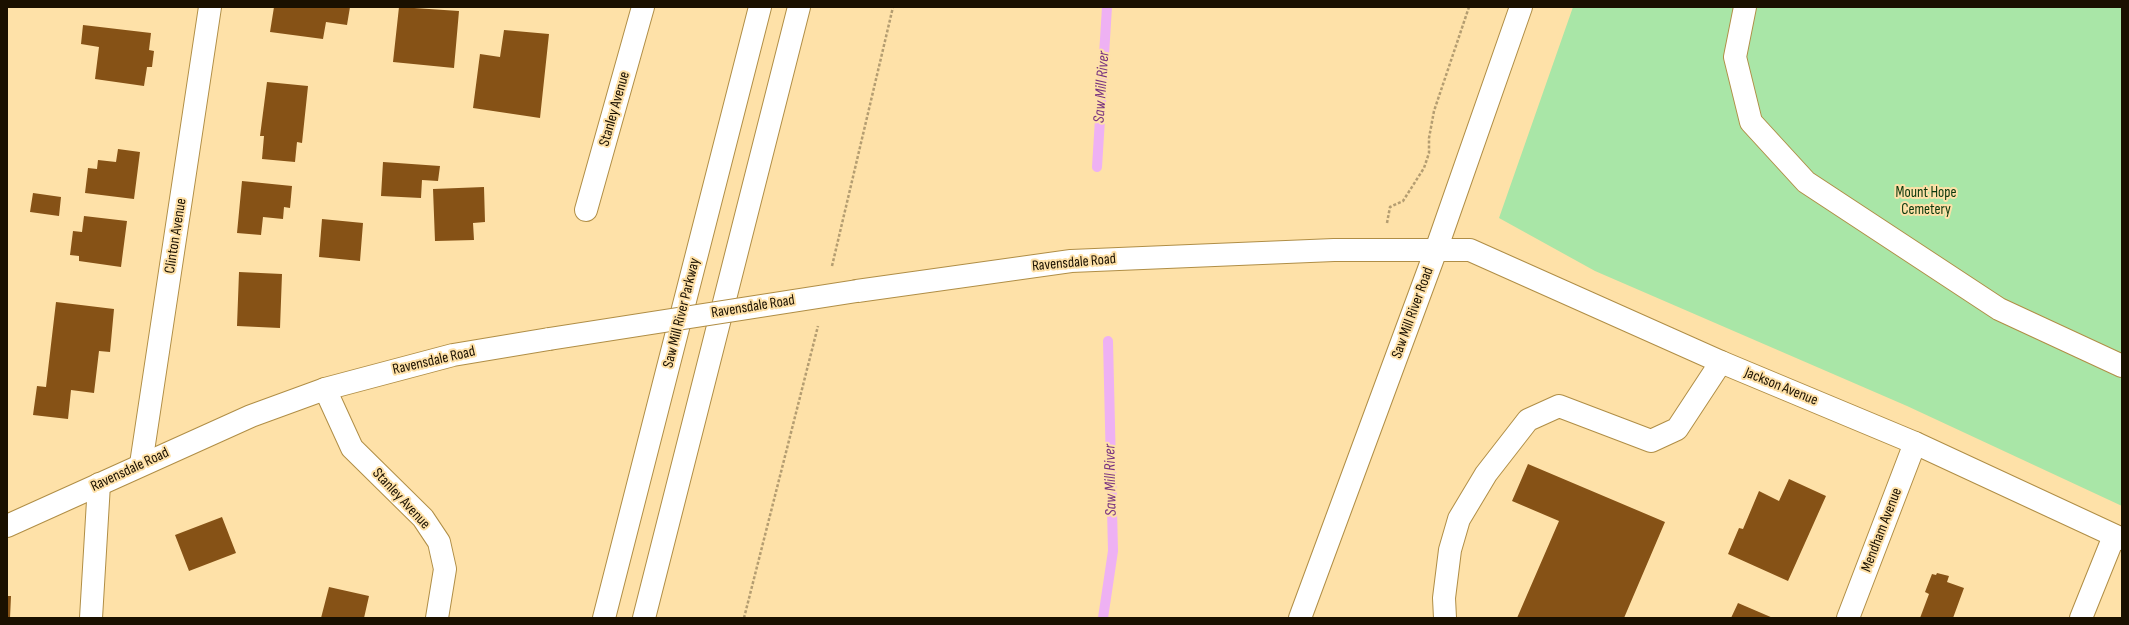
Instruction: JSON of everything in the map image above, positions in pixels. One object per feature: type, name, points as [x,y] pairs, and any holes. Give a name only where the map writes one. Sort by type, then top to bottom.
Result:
[{"type":"main road","name":"Clinton Avenue","points":[[141,464],[210,7]]},
{"type":"main road","name":"Stanley Avenue","points":[[586,210],[643,7]]},
{"type":"main road","name":"Saw Mill River Parkway","points":[[604,618],[760,7]]},
{"type":"main road","points":[[644,618],[799,7]]},
{"type":"main road","name":"Saw Mill River Road","points":[[1300,618],[1436,250],[1521,7]]},
{"type":"main road","points":[[1745,7],[1735,57],[1751,122],[1806,182],[1999,309],[2122,366]]},
{"type":"main road","name":"Ravensdale Road","points":[[7,526],[141,464],[251,416],[325,389],[438,359],[549,339],[858,291],[1071,261],[1270,252],[1436,250]]},
{"type":"main road","name":"Jackson Avenue","points":[[1436,250],[1470,250],[1721,362],[1915,442],[2118,537]]},
{"type":"main road","points":[[1446,618],[1444,598],[1450,550],[1459,519],[1486,474],[1528,420],[1558,406],[1652,441],[1677,429],[1721,362]]},
{"type":"main road","name":"Stanley Avenue","points":[[325,389],[352,448],[423,518],[439,542],[445,570],[437,618]]},
{"type":"main road","name":"Mendham Avenue","points":[[1848,618],[1915,442]]},
{"type":"main road","points":[[90,618],[99,484]]},
{"type":"main road","points":[[2081,618],[2118,537]]},
{"type":"path","points":[[1382,250],[1390,208],[1403,201],[1424,168],[1429,153],[1428,138],[1434,111],[1469,7]]},
{"type":"green space","name":"Mount Hope Cemetery","points":[[1573,7],[2122,7],[2122,506],[1907,406],[1595,271],[1499,218]]},
{"type":"building","points":[[274,7],[350,7],[347,25],[326,22],[323,39],[270,32]]},
{"type":"building","points":[[399,7],[459,11],[454,68],[393,62]]},
{"type":"building","points":[[83,25],[151,33],[149,50],[154,51],[152,67],[147,67],[144,86],[95,79],[99,47],[81,44]]},
{"type":"building","points":[[504,30],[549,34],[540,118],[473,108],[480,54],[500,57]]},
{"type":"building","points":[[267,82],[308,86],[302,143],[297,142],[295,162],[262,159],[264,136],[260,136]]},
{"type":"building","points":[[118,149],[140,152],[134,199],[85,193],[88,168],[97,169],[98,160],[116,162]]},
{"type":"building","points":[[383,162],[440,166],[438,181],[422,180],[421,198],[381,196]]},
{"type":"building","points":[[242,181],[292,186],[290,208],[284,207],[283,219],[263,217],[261,235],[237,233]]},
{"type":"building","points":[[484,187],[485,222],[473,223],[474,240],[435,241],[433,189]]},
{"type":"building","points":[[33,193],[61,197],[59,216],[30,212]]},
{"type":"building","points":[[84,216],[127,221],[121,267],[79,261],[79,256],[70,255],[73,231],[82,232]]},
{"type":"building","points":[[322,219],[363,223],[360,261],[319,257]]},
{"type":"building","points":[[239,272],[282,274],[280,328],[237,326]]},
{"type":"building","points":[[56,302],[114,309],[110,352],[99,351],[94,393],[71,390],[68,419],[33,415],[37,386],[46,387]]},
{"type":"building","points":[[1528,464],[1665,522],[1624,618],[1517,618],[1559,521],[1512,501]]},
{"type":"building","points":[[1789,479],[1826,496],[1788,581],[1728,554],[1739,528],[1743,529],[1759,491],[1779,501]]},
{"type":"building","points":[[222,517],[236,553],[189,571],[175,535]]},
{"type":"building","points":[[1937,573],[1949,576],[1947,582],[1964,588],[1953,618],[1920,618],[1929,594],[1925,592],[1932,574],[1936,575]]},
{"type":"building","points":[[329,587],[369,596],[364,618],[321,618]]},
{"type":"building","points":[[7,596],[11,596],[10,618],[7,618]]},
{"type":"building","points":[[1738,603],[1773,618],[1731,618]]},
{"type":"waterway","name":"Saw Mill River","points":[[1097,167],[1107,7]]},
{"type":"waterway","name":"Saw Mill River","points":[[1103,618],[1113,551],[1108,341]]}]
